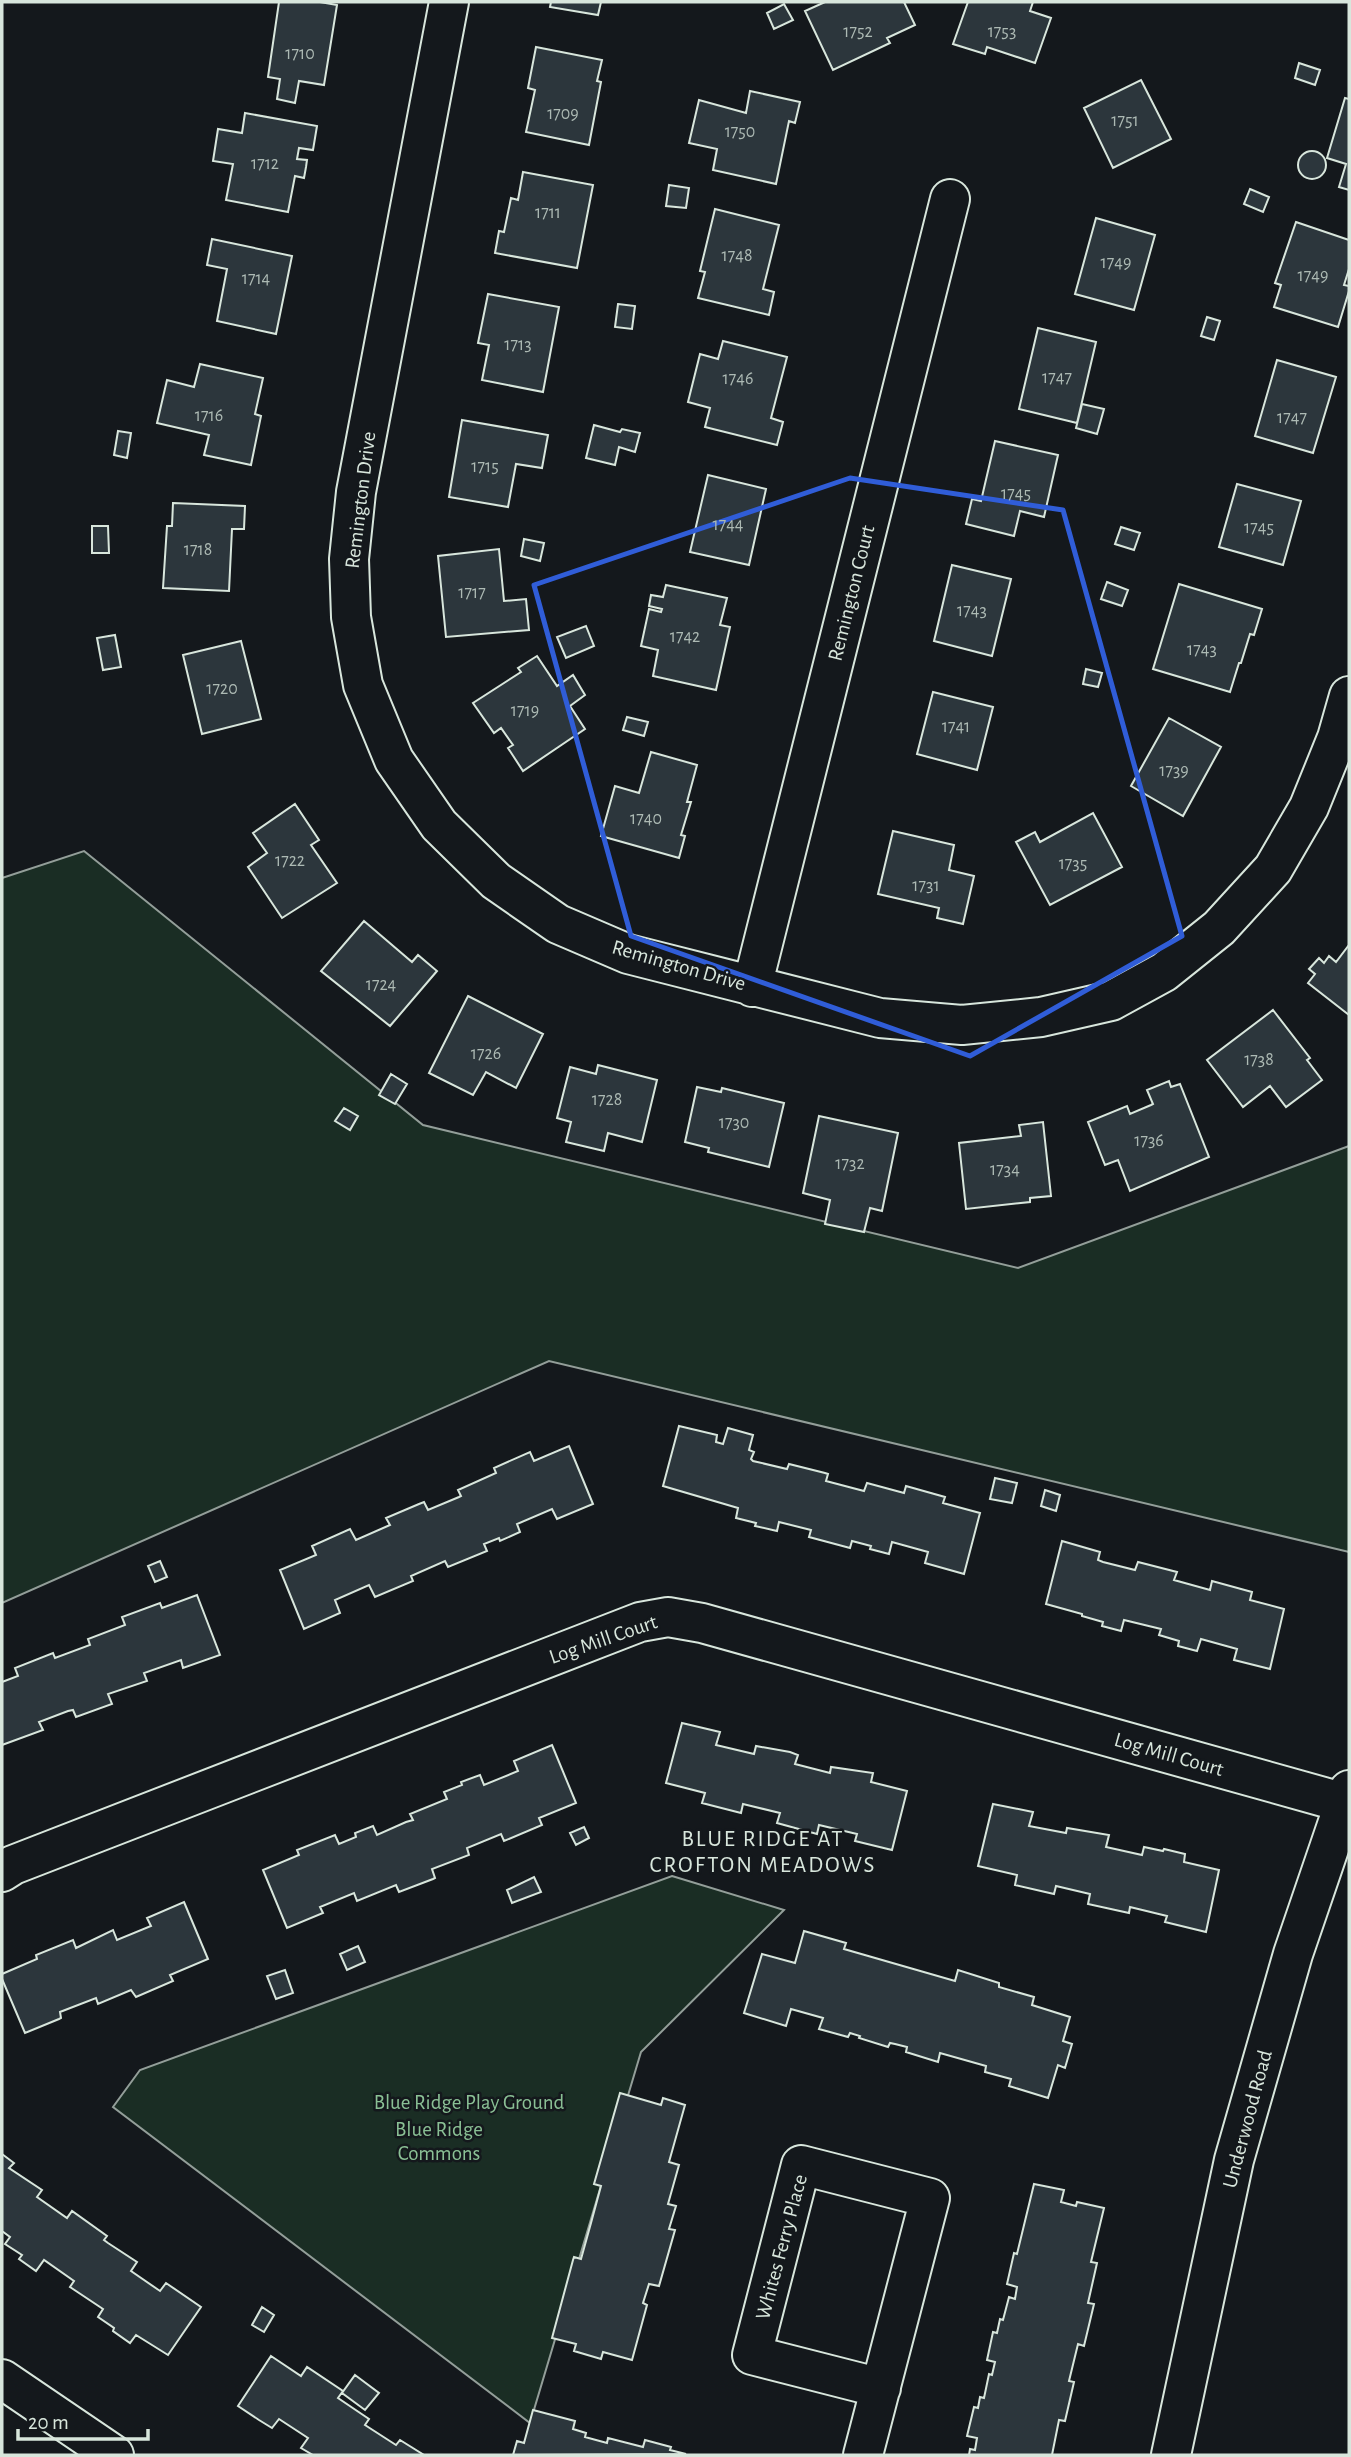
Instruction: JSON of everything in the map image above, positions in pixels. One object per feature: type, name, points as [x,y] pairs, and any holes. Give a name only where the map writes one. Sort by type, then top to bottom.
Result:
[{"type":"street","name":"Remington Drive","points":[[449,2],[356,492],[349,559],[351,617],[363,685],[394,760],[439,825],[496,881],[558,924],[628,954],[752,987],[880,1018],[962,1025],[1041,1017],[1111,1001],[1164,972],[1219,928],[1273,869],[1309,807],[1337,737],[1349,696]]},
{"type":"street","name":"Remington Court","points":[[752,987],[950,199]]},
{"type":"street","name":"Log Mill Court","points":[[2,1872],[13,1865],[627,1627],[668,1617],[729,1630],[1347,1797]]},
{"type":"street","name":"Underwood Road","points":[[1171,2455],[1234,2160],[1293,1954],[1347,1797]]},
{"type":"street","name":"Whites Ferry Place","points":[[863,2455],[881,2388],[930,2198],[801,2165],[752,2355],[881,2388]]},
{"type":"street","points":[[2,2379],[114,2455]]},
{"type":"highlighted area","points":[[850,478],[1063,510],[1182,936],[970,1056],[631,936],[534,585]]},
{"type":"green space","points":[[84,851],[423,1125],[1018,1268],[1349,1146],[1349,1552],[549,1361],[2,1603],[2,878]]},
{"type":"green space","name":"Blue Ridge Commons","points":[[672,1876],[784,1910],[641,2052],[530,2423],[113,2107],[140,2070]]},
{"type":"building","points":[[279,2],[320,2],[337,5],[324,85],[299,81],[295,103],[277,99],[280,79],[268,77]]},
{"type":"building","points":[[551,2],[601,2],[598,15],[550,7]]},
{"type":"building","points":[[825,2],[904,2],[915,25],[887,38],[890,43],[833,70],[805,11]]},
{"type":"building","points":[[968,2],[1033,2],[1030,11],[1051,18],[1035,63],[987,47],[985,54],[953,44]]},
{"type":"building","points":[[784,4],[793,20],[774,29],[767,13]]},
{"type":"building","points":[[536,47],[602,60],[597,81],[601,82],[589,145],[526,132],[535,90],[528,88]]},
{"type":"building","points":[[1299,63],[1320,70],[1315,85],[1295,78]]},
{"type":"building","points":[[1141,80],[1171,139],[1113,168],[1084,108]]},
{"type":"building","points":[[750,91],[800,102],[795,123],[789,121],[776,184],[713,170],[717,149],[689,143],[699,100],[746,113]]},
{"type":"building","points":[[1345,98],[1349,99],[1349,190],[1339,187],[1346,164],[1327,158]]},
{"type":"building","points":[[245,113],[317,126],[313,150],[299,148],[297,159],[307,160],[306,167],[304,178],[295,176],[288,212],[226,200],[233,164],[213,161],[218,129],[242,133]]},
{"type":"building","points":[[1312,151],[1322,155],[1326,165],[1322,175],[1312,179],[1302,175],[1298,165],[1302,155]]},
{"type":"building","points":[[523,172],[593,185],[577,268],[495,253],[499,231],[504,232],[511,198],[518,200]]},
{"type":"building","points":[[669,185],[689,188],[686,208],[666,206]]},
{"type":"building","points":[[1250,189],[1269,197],[1263,212],[1244,204]]},
{"type":"building","points":[[715,209],[779,225],[763,289],[774,292],[769,315],[698,298],[705,272],[700,271]]},
{"type":"building","points":[[1096,218],[1155,235],[1134,310],[1075,294]]},
{"type":"building","points":[[1296,222],[1349,240],[1349,269],[1344,285],[1349,286],[1349,291],[1338,327],[1274,307],[1281,285],[1275,283]]},
{"type":"building","points":[[212,239],[292,256],[276,334],[217,321],[227,269],[207,265]]},
{"type":"building","points":[[488,294],[559,307],[543,392],[482,380],[489,345],[478,343]]},
{"type":"building","points":[[618,304],[635,306],[632,329],[615,327]]},
{"type":"building","points":[[1207,317],[1220,321],[1214,340],[1201,336]]},
{"type":"building","points":[[1038,328],[1096,342],[1077,423],[1019,409]]},
{"type":"building","points":[[723,341],[787,357],[771,418],[783,422],[777,445],[705,427],[710,408],[688,402],[700,354],[718,359]]},
{"type":"building","points":[[1277,360],[1336,377],[1313,453],[1255,436]]},
{"type":"building","points":[[200,364],[263,378],[255,414],[261,416],[251,465],[204,455],[209,435],[157,423],[167,380],[194,387]]},
{"type":"building","points":[[1082,404],[1104,409],[1097,434],[1076,428]]},
{"type":"building","points":[[462,420],[548,435],[542,468],[516,464],[508,507],[449,497]]},
{"type":"building","points":[[594,425],[620,432],[622,429],[640,433],[635,452],[619,447],[615,465],[586,458]]},
{"type":"building","points":[[118,431],[131,433],[127,458],[114,455]]},
{"type":"building","points":[[995,441],[1058,455],[1044,517],[1020,511],[1014,536],[966,524],[972,499],[981,501]]},
{"type":"building","points":[[708,475],[766,489],[749,565],[690,552]]},
{"type":"building","points":[[1237,484],[1301,501],[1283,565],[1219,547]]},
{"type":"building","points":[[173,503],[245,506],[244,529],[232,529],[229,591],[163,588],[167,526],[172,526]]},
{"type":"building","points":[[92,526],[108,526],[109,553],[92,553]]},
{"type":"building","points":[[1121,527],[1140,533],[1134,550],[1115,544]]},
{"type":"building","points":[[524,539],[544,543],[540,561],[521,556]]},
{"type":"building","points":[[499,549],[504,601],[526,599],[529,630],[446,637],[438,556]]},
{"type":"building","points":[[952,565],[1011,579],[992,656],[934,641]]},
{"type":"building","points":[[1107,582],[1128,590],[1122,606],[1101,599]]},
{"type":"building","points":[[1179,584],[1262,609],[1254,635],[1250,634],[1230,692],[1153,669]]},
{"type":"building","points":[[666,585],[727,598],[720,625],[730,627],[716,690],[653,676],[658,650],[641,646],[649,609],[661,612],[662,609],[649,606],[651,595],[663,597]]},
{"type":"building","points":[[586,626],[594,646],[566,658],[557,637]]},
{"type":"building","points":[[115,635],[121,667],[103,670],[97,638]]},
{"type":"building","points":[[241,641],[261,719],[202,734],[183,655]]},
{"type":"building","points":[[537,656],[557,686],[573,675],[585,695],[570,706],[585,729],[523,771],[508,748],[513,745],[501,728],[494,733],[473,703],[521,672],[518,668]]},
{"type":"building","points":[[1086,669],[1102,673],[1098,687],[1083,684]]},
{"type":"building","points":[[933,692],[993,707],[977,770],[917,754]]},
{"type":"building","points":[[627,717],[648,722],[644,736],[623,730]]},
{"type":"building","points":[[1169,718],[1221,747],[1183,816],[1131,786]]},
{"type":"building","points":[[651,752],[697,765],[687,802],[691,802],[681,835],[685,836],[679,858],[601,836],[615,786],[639,793]]},
{"type":"building","points":[[295,804],[319,840],[311,845],[337,883],[282,918],[248,867],[267,853],[253,833]]},
{"type":"building","points":[[1093,813],[1122,867],[1050,905],[1016,842],[1035,832],[1040,842]]},
{"type":"building","points":[[893,831],[954,845],[949,870],[974,876],[963,924],[937,918],[939,908],[878,894]]},
{"type":"building","points":[[364,921],[412,962],[418,955],[437,971],[390,1026],[321,971]]},
{"type":"building","points":[[1349,945],[1349,1015],[1308,983],[1315,974],[1309,969],[1319,958],[1324,963],[1329,956],[1336,962]]},
{"type":"building","points":[[468,996],[543,1034],[516,1088],[486,1072],[473,1095],[429,1073]]},
{"type":"building","points":[[1273,1010],[1310,1058],[1307,1060],[1322,1080],[1286,1107],[1270,1086],[1243,1107],[1207,1060]]},
{"type":"building","points":[[598,1065],[657,1080],[642,1142],[608,1133],[604,1151],[566,1142],[571,1122],[557,1118],[570,1067],[596,1074]]},
{"type":"building","points":[[391,1074],[407,1084],[395,1104],[379,1095]]},
{"type":"building","points":[[1169,1081],[1171,1087],[1180,1084],[1209,1157],[1130,1191],[1118,1160],[1105,1165],[1088,1122],[1127,1106],[1130,1114],[1153,1104],[1147,1090]]},
{"type":"building","points":[[697,1087],[721,1092],[722,1088],[784,1103],[769,1167],[708,1152],[709,1148],[685,1142]]},
{"type":"building","points":[[344,1108],[358,1116],[350,1130],[335,1121]]},
{"type":"building","points":[[819,1116],[898,1133],[882,1211],[870,1208],[864,1232],[825,1224],[830,1200],[803,1193]]},
{"type":"building","points":[[1043,1122],[1051,1196],[1030,1198],[1030,1202],[966,1209],[959,1143],[1021,1136],[1019,1125]]},
{"type":"building","points":[[679,1426],[717,1435],[716,1442],[723,1444],[728,1428],[753,1435],[749,1450],[754,1452],[751,1459],[753,1461],[787,1469],[789,1464],[825,1473],[828,1474],[826,1481],[864,1491],[867,1483],[904,1493],[906,1486],[945,1497],[943,1503],[980,1513],[964,1574],[925,1563],[928,1552],[892,1542],[889,1554],[852,1541],[850,1548],[809,1537],[811,1530],[779,1522],[777,1531],[755,1526],[756,1523],[736,1518],[738,1508],[663,1486]]},
{"type":"building","points":[[569,1446],[593,1504],[557,1519],[552,1509],[517,1524],[520,1532],[500,1541],[499,1538],[484,1544],[487,1551],[448,1567],[445,1561],[411,1576],[413,1581],[375,1597],[369,1585],[335,1600],[340,1613],[304,1629],[280,1570],[316,1555],[312,1546],[350,1529],[356,1540],[390,1525],[386,1518],[419,1504],[424,1502],[428,1510],[461,1496],[458,1490],[496,1473],[494,1468],[530,1452],[534,1461]]},
{"type":"building","points":[[995,1478],[1017,1483],[1012,1503],[990,1499]]},
{"type":"building","points":[[1045,1490],[1060,1495],[1056,1511],[1041,1506]]},
{"type":"building","points":[[1062,1541],[1100,1552],[1098,1560],[1103,1562],[1135,1570],[1138,1562],[1177,1572],[1174,1580],[1210,1590],[1212,1581],[1252,1592],[1250,1600],[1284,1609],[1270,1669],[1234,1660],[1237,1649],[1201,1639],[1197,1651],[1178,1646],[1179,1641],[1159,1635],[1161,1629],[1124,1620],[1121,1631],[1102,1626],[1103,1622],[1082,1614],[1046,1604]]},
{"type":"building","points":[[160,1561],[167,1577],[155,1582],[148,1566]]},
{"type":"building","points":[[197,1595],[220,1655],[183,1668],[181,1660],[144,1673],[147,1681],[108,1694],[112,1704],[76,1717],[73,1710],[68,1711],[39,1722],[43,1730],[2,1745],[2,1682],[18,1676],[15,1668],[53,1653],[55,1658],[90,1645],[88,1639],[125,1625],[122,1617],[160,1603],[162,1608]]},
{"type":"building","points":[[682,1723],[720,1732],[716,1745],[754,1754],[756,1746],[790,1752],[798,1755],[795,1764],[830,1773],[831,1767],[873,1773],[871,1782],[907,1791],[892,1850],[855,1841],[857,1834],[819,1825],[817,1834],[777,1823],[780,1813],[743,1804],[741,1813],[702,1803],[705,1793],[666,1783]]},
{"type":"building","points":[[552,1745],[576,1803],[539,1818],[542,1825],[504,1841],[501,1834],[467,1848],[469,1855],[432,1869],[433,1879],[399,1892],[396,1885],[357,1901],[354,1893],[320,1907],[323,1913],[287,1928],[263,1870],[299,1855],[297,1850],[335,1835],[339,1844],[356,1837],[355,1833],[373,1826],[377,1835],[413,1820],[410,1814],[447,1799],[444,1792],[462,1785],[461,1782],[480,1775],[484,1785],[518,1771],[514,1761]]},
{"type":"building","points":[[993,1804],[1033,1812],[1029,1826],[1066,1833],[1067,1828],[1109,1835],[1106,1847],[1142,1855],[1144,1847],[1164,1849],[1185,1854],[1184,1862],[1219,1870],[1206,1932],[1165,1922],[1167,1916],[1130,1907],[1129,1913],[1088,1904],[1090,1894],[1056,1886],[1054,1894],[1015,1885],[1017,1875],[978,1866]]},
{"type":"building","points":[[584,1827],[589,1838],[576,1845],[570,1833]]},
{"type":"building","points":[[534,1877],[541,1892],[512,1903],[507,1890]]},
{"type":"building","points":[[184,1902],[208,1959],[170,1975],[173,1981],[136,1997],[131,1990],[98,2004],[96,1998],[60,2012],[61,2018],[25,2033],[2,1974],[37,1959],[36,1955],[73,1940],[76,1948],[113,1930],[117,1940],[151,1926],[147,1918]]},
{"type":"building","points":[[804,1931],[846,1943],[844,1949],[955,1981],[958,1970],[999,1983],[999,1987],[1034,1997],[1032,2005],[1070,2017],[1063,2041],[1072,2044],[1065,2068],[1058,2065],[1048,2098],[1009,2086],[1011,2079],[985,2072],[986,2066],[940,2053],[938,2062],[906,2052],[907,2047],[890,2043],[888,2047],[850,2033],[848,2037],[819,2029],[823,2018],[791,2009],[786,2026],[744,2013],[762,1954],[795,1963]]},
{"type":"building","points":[[358,1946],[365,1962],[347,1970],[340,1954]]},
{"type":"building","points":[[285,1970],[293,1993],[276,1999],[267,1976]]},
{"type":"building","points":[[620,2093],[661,2105],[663,2098],[685,2105],[669,2162],[679,2165],[668,2204],[676,2206],[669,2229],[675,2230],[659,2286],[649,2284],[643,2303],[647,2305],[632,2360],[603,2352],[601,2359],[574,2351],[576,2344],[552,2338],[574,2257],[581,2259],[591,2223],[601,2186],[594,2184]]},
{"type":"building","points":[[2,2154],[14,2163],[9,2168],[42,2190],[37,2197],[67,2218],[72,2211],[107,2236],[104,2240],[137,2262],[131,2271],[160,2291],[166,2283],[201,2307],[168,2355],[136,2335],[130,2343],[98,2317],[103,2309],[70,2287],[74,2281],[44,2260],[36,2271],[19,2259],[22,2255],[5,2244],[10,2237],[2,2231]]},
{"type":"building","points":[[1034,2184],[1064,2190],[1061,2202],[1076,2206],[1077,2202],[1104,2208],[1091,2262],[1097,2263],[1088,2303],[1094,2304],[1084,2346],[1078,2344],[1069,2381],[1074,2382],[1065,2421],[1059,2420],[1052,2455],[969,2455],[970,2449],[975,2450],[977,2438],[967,2436],[974,2407],[978,2408],[980,2397],[984,2398],[989,2374],[992,2375],[995,2362],[987,2360],[993,2332],[997,2333],[1000,2319],[1003,2320],[1009,2297],[1015,2299],[1017,2287],[1007,2284]]},
{"type":"building","points":[[262,2307],[274,2315],[264,2332],[252,2325]]},
{"type":"building","points":[[271,2356],[301,2376],[307,2367],[343,2391],[338,2398],[369,2419],[365,2425],[396,2445],[400,2440],[424,2455],[313,2455],[301,2448],[308,2438],[279,2419],[272,2428],[238,2406]]},
{"type":"building","points":[[355,2375],[379,2393],[365,2410],[342,2393]]},
{"type":"building","points":[[533,2410],[575,2421],[573,2429],[586,2433],[585,2437],[607,2443],[608,2438],[643,2447],[645,2440],[686,2454],[513,2455],[517,2441],[524,2443]]},
{"type":"district","name":"BLUE RIDGE AT CROFTON MEADOWS","points":[[763,1851]]},
{"type":"park label","name":"Blue Ridge Play Ground","points":[[469,2102]]}]
